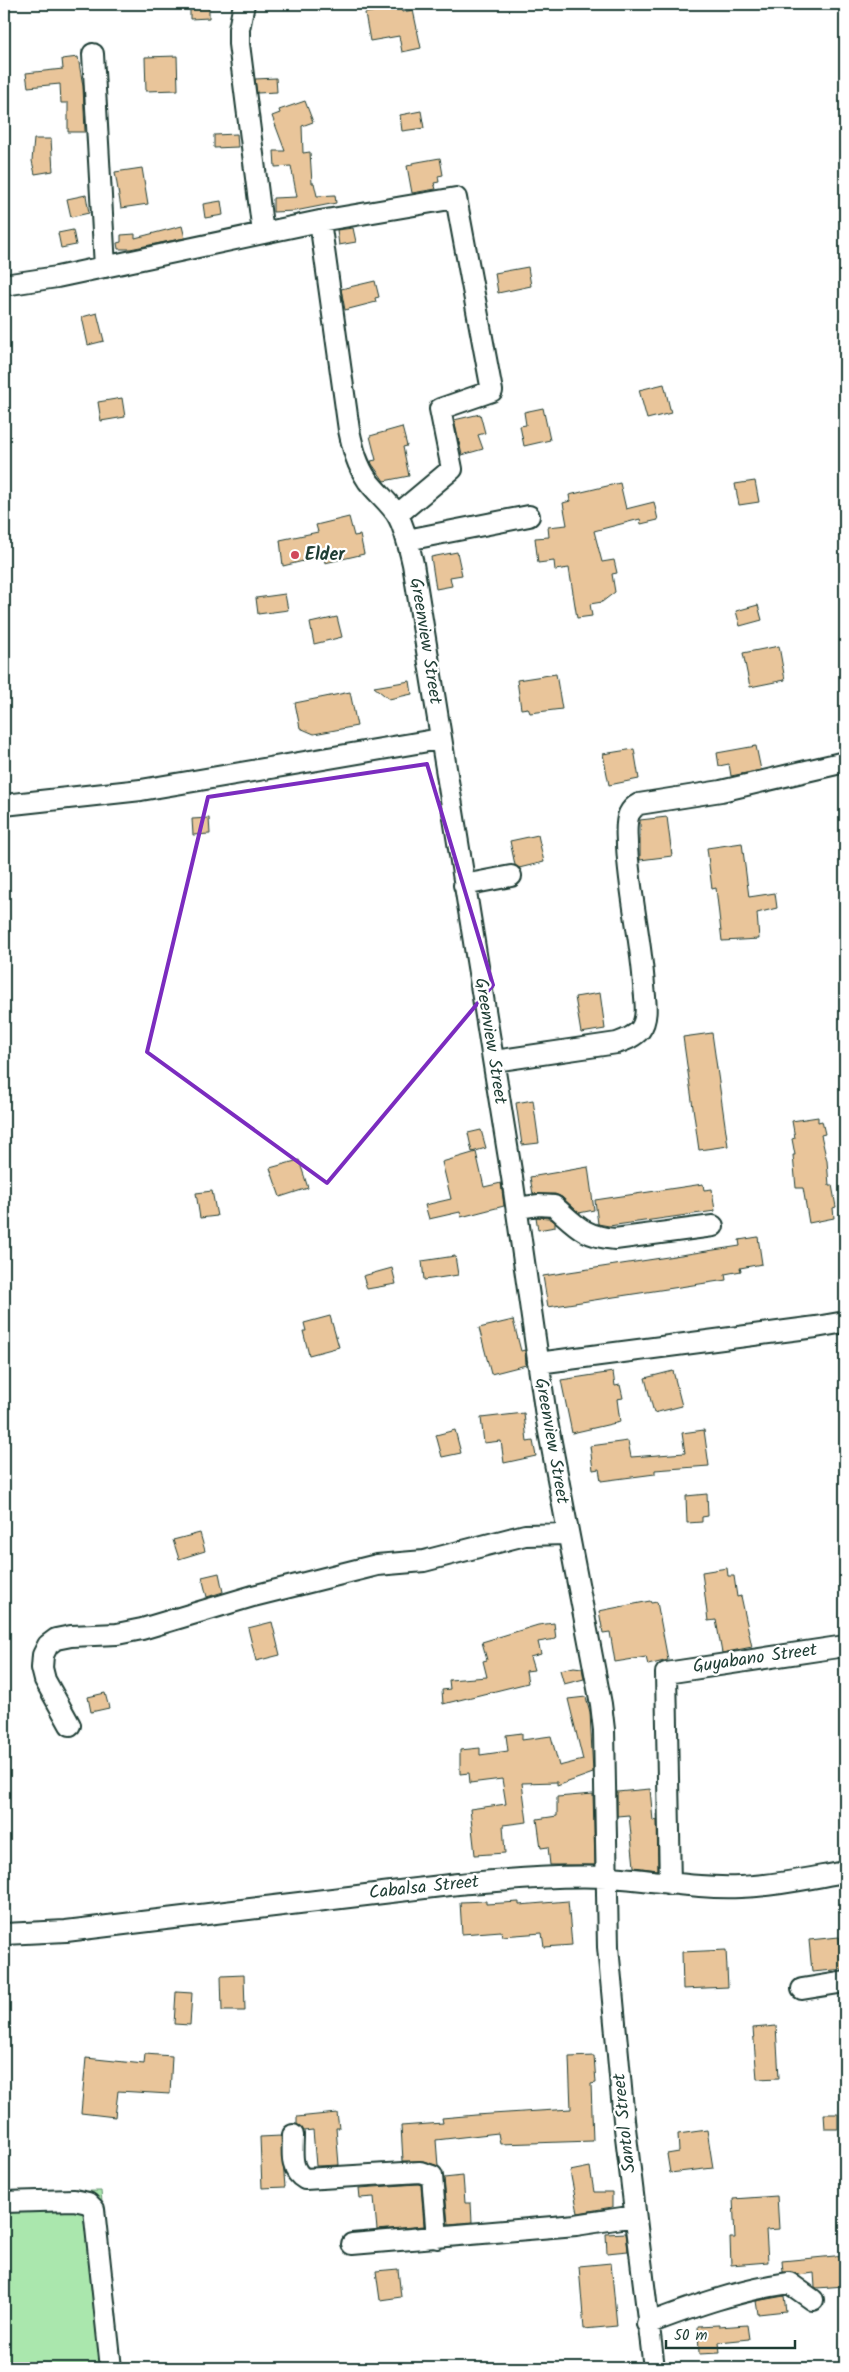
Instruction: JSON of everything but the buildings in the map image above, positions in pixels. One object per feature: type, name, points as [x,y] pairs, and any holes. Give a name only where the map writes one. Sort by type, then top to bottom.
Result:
[{"type":"street","points":[[244,4],[239,29],[240,44],[263,233]]},
{"type":"street","points":[[93,54],[105,267]]},
{"type":"street","points":[[4,285],[105,267],[320,221],[456,198],[492,391],[440,409],[452,469],[397,514]]},
{"type":"street","name":"Greenview Street","points":[[320,221],[349,430],[354,451],[358,465],[369,482],[397,514],[407,540],[413,564],[517,1208],[538,1363],[567,1534],[604,1730],[606,1877]]},
{"type":"street","points":[[407,540],[530,516]]},
{"type":"street","points":[[4,805],[141,790],[440,739]]},
{"type":"street","points":[[494,1061],[616,1043],[639,1031],[645,1021],[642,960],[628,870],[627,824],[629,814],[634,807],[639,804],[721,791],[845,762]]},
{"type":"street","points":[[464,885],[511,876]]},
{"type":"street","points":[[517,1208],[539,1205],[554,1206],[579,1229],[588,1234],[608,1239],[713,1226]]},
{"type":"street","points":[[538,1363],[845,1322]]},
{"type":"street","points":[[70,1725],[45,1680],[42,1668],[43,1655],[48,1645],[56,1639],[71,1636],[117,1634],[142,1629],[253,1596],[377,1565],[424,1561],[525,1535],[567,1534]]},
{"type":"street","name":"Guyabano Street","points":[[670,1884],[666,1673],[845,1646]]},
{"type":"street","name":"Cabalsa Street","points":[[4,1934],[75,1930],[458,1884],[515,1879],[606,1877],[670,1884],[739,1887],[778,1884],[845,1872]]},
{"type":"street","name":"Santol Street","points":[[606,1877],[608,1947],[635,2216],[654,2368]]},
{"type":"street","points":[[802,1989],[845,1982]]},
{"type":"street","points":[[293,2135],[294,2167],[299,2175],[305,2179],[420,2172],[432,2176],[437,2238]]},
{"type":"street","points":[[4,2202],[74,2200],[88,2203],[94,2209],[111,2368]]},
{"type":"street","points":[[352,2244],[576,2225],[635,2216]]},
{"type":"street","points":[[647,2324],[702,2302],[766,2286],[789,2283],[814,2300]]},
{"type":"highlighted area","points":[[427,764],[493,985],[327,1183],[147,1052],[208,797]]},
{"type":"green space","points":[[101,2191],[117,2368],[4,2368],[4,2192]]},
{"type":"place","name":"Elder","points":[[295,555]]}]
